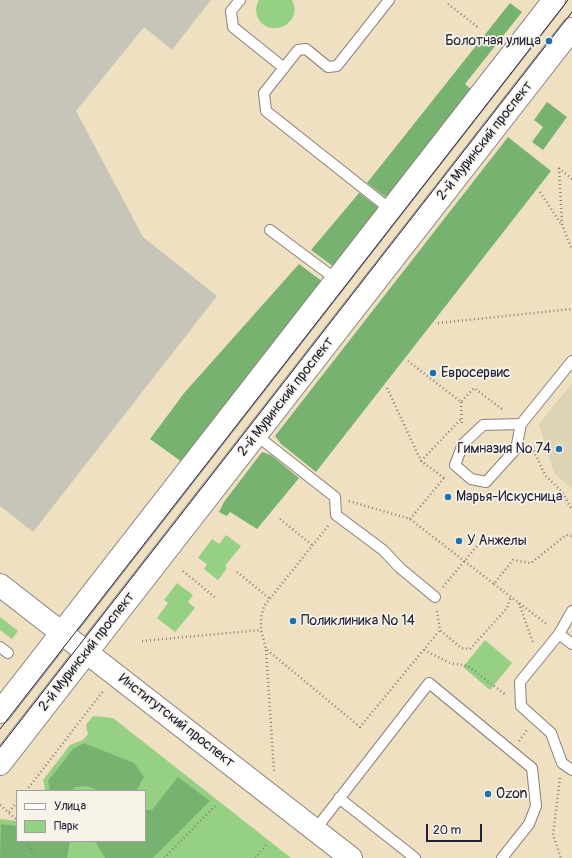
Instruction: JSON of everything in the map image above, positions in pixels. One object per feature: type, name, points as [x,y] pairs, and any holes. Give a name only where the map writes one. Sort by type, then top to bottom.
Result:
[{"type":"main road","points":[[0,712],[554,0]]},
{"type":"main road","name":"2-й Муринский проспект","points":[[0,764],[572,29]]},
{"type":"main road","name":"Институтский проспект","points":[[0,585],[351,858]]},
{"type":"lane","points":[[240,0],[231,11],[233,27],[284,68]]},
{"type":"lane","points":[[389,0],[337,66],[328,67],[306,49],[298,50],[264,93],[266,111],[391,210]]},
{"type":"lane","points":[[270,230],[336,280]]},
{"type":"lane","points":[[521,424],[483,425],[462,444],[454,465],[471,478],[486,482],[516,449],[521,424],[572,361]]},
{"type":"lane","points":[[256,435],[335,497],[336,515],[382,550],[400,568],[435,597]]},
{"type":"lane","points":[[572,611],[560,634],[520,682],[521,706],[551,733],[562,763],[572,770]]},
{"type":"lane","points":[[560,634],[572,644]]},
{"type":"lane","points":[[315,830],[428,683],[512,750],[532,768],[536,806],[530,824],[502,858]]},
{"type":"lane","points":[[339,798],[415,858]]},
{"type":"path","points":[[448,4],[480,28]]},
{"type":"path","points":[[562,224],[559,168],[572,179]]},
{"type":"path","points":[[540,192],[562,224],[572,250]]},
{"type":"path","points":[[438,323],[572,309]]},
{"type":"path","points":[[408,361],[461,402],[474,388],[521,424],[545,475],[562,492],[572,510]]},
{"type":"path","points":[[388,388],[421,460],[444,478]]},
{"type":"path","points":[[421,460],[461,419]]},
{"type":"path","points":[[410,519],[454,465]]},
{"type":"path","points":[[335,497],[410,519],[560,634]]},
{"type":"path","points":[[274,771],[266,650],[261,630],[263,612],[269,598],[336,515]]},
{"type":"path","points":[[280,519],[312,545]]},
{"type":"path","points":[[494,584],[513,560],[531,563],[566,535],[572,536]]},
{"type":"path","points":[[481,541],[435,597],[440,630],[461,648],[470,649],[507,608],[511,597]]},
{"type":"path","points":[[183,571],[217,598]]},
{"type":"path","points":[[238,572],[269,598]]},
{"type":"path","points":[[519,603],[539,659]]},
{"type":"path","points":[[142,641],[261,630]]},
{"type":"path","points":[[266,650],[360,727],[440,630]]},
{"type":"path","points":[[424,650],[450,663],[468,666],[521,706]]},
{"type":"path","points":[[27,790],[104,690]]},
{"type":"path","points":[[512,750],[536,719]]},
{"type":"path","points":[[561,858],[553,835],[562,763]]},
{"type":"path","points":[[9,812],[16,803]]},
{"type":"path","points":[[0,805],[16,819]]},
{"type":"path","points":[[164,858],[215,806]]},
{"type":"path","points":[[27,842],[35,858]]},
{"type":"path","points":[[255,858],[266,845]]},
{"type":"shaded area","points":[[0,0],[211,0],[172,50],[144,27],[76,111],[143,237],[217,296],[33,532],[0,506]]},
{"type":"shaded area","name":"Гимназия № 74","points":[[572,383],[572,489],[554,473],[539,424]]},
{"type":"green space","points":[[259,0],[292,0],[294,8],[293,16],[290,22],[277,28],[270,28],[263,24],[256,13]]},
{"type":"green space","points":[[510,3],[522,12],[465,84],[472,90],[387,198],[367,183]]},
{"type":"green space","points":[[547,102],[567,117],[543,150],[532,142],[543,127],[534,120]]},
{"type":"green space","points":[[508,137],[551,171],[316,472],[281,444],[275,436]]},
{"type":"green space","points":[[359,193],[379,208],[334,267],[311,250]]},
{"type":"green space","points":[[299,264],[323,282],[182,462],[150,439],[185,392]]},
{"type":"green space","points":[[262,452],[271,455],[299,478],[257,529],[230,512],[227,516],[219,512],[224,502]]},
{"type":"green space","points":[[226,535],[241,546],[225,566],[227,568],[218,580],[204,569],[207,564],[198,558],[212,539],[219,544]]},
{"type":"green space","points":[[177,583],[193,595],[188,602],[195,608],[175,632],[157,618],[168,603],[164,600]]},
{"type":"green space","points":[[0,617],[18,631],[12,639],[0,630]]},
{"type":"green space","points":[[485,640],[512,663],[490,690],[463,667]]},
{"type":"green space","points":[[93,716],[113,718],[291,858],[0,858],[0,819],[16,821],[16,842],[146,842],[146,790],[44,790],[43,780],[70,745],[83,740],[88,734],[86,725]]},
{"type":"green space","points":[[84,743],[134,763],[144,777],[137,790],[97,790],[87,786],[75,787],[73,790],[49,790],[48,781],[73,749]]},
{"type":"green space","points":[[178,777],[210,801],[153,858],[105,858],[96,842],[146,842],[146,810],[152,810]]},
{"type":"green space","points":[[1,824],[16,826],[16,842],[70,842],[67,858],[0,858]]},
{"type":"tram line","points":[[0,729],[568,0]]},
{"type":"tram line","points":[[0,747],[572,12]]},
{"type":"place","name":"Болотная улица","points":[[549,41]]},
{"type":"place","name":"Евросервис","points":[[433,373]]},
{"type":"place","name":"Гимназия № 74","points":[[559,449]]},
{"type":"place","name":"Марья-Искусница","points":[[448,497]]},
{"type":"place","name":"У Анжелы","points":[[459,541]]},
{"type":"place","name":"Поликлиника № 14","points":[[293,621]]},
{"type":"place","name":"Ozon","points":[[488,794]]}]
